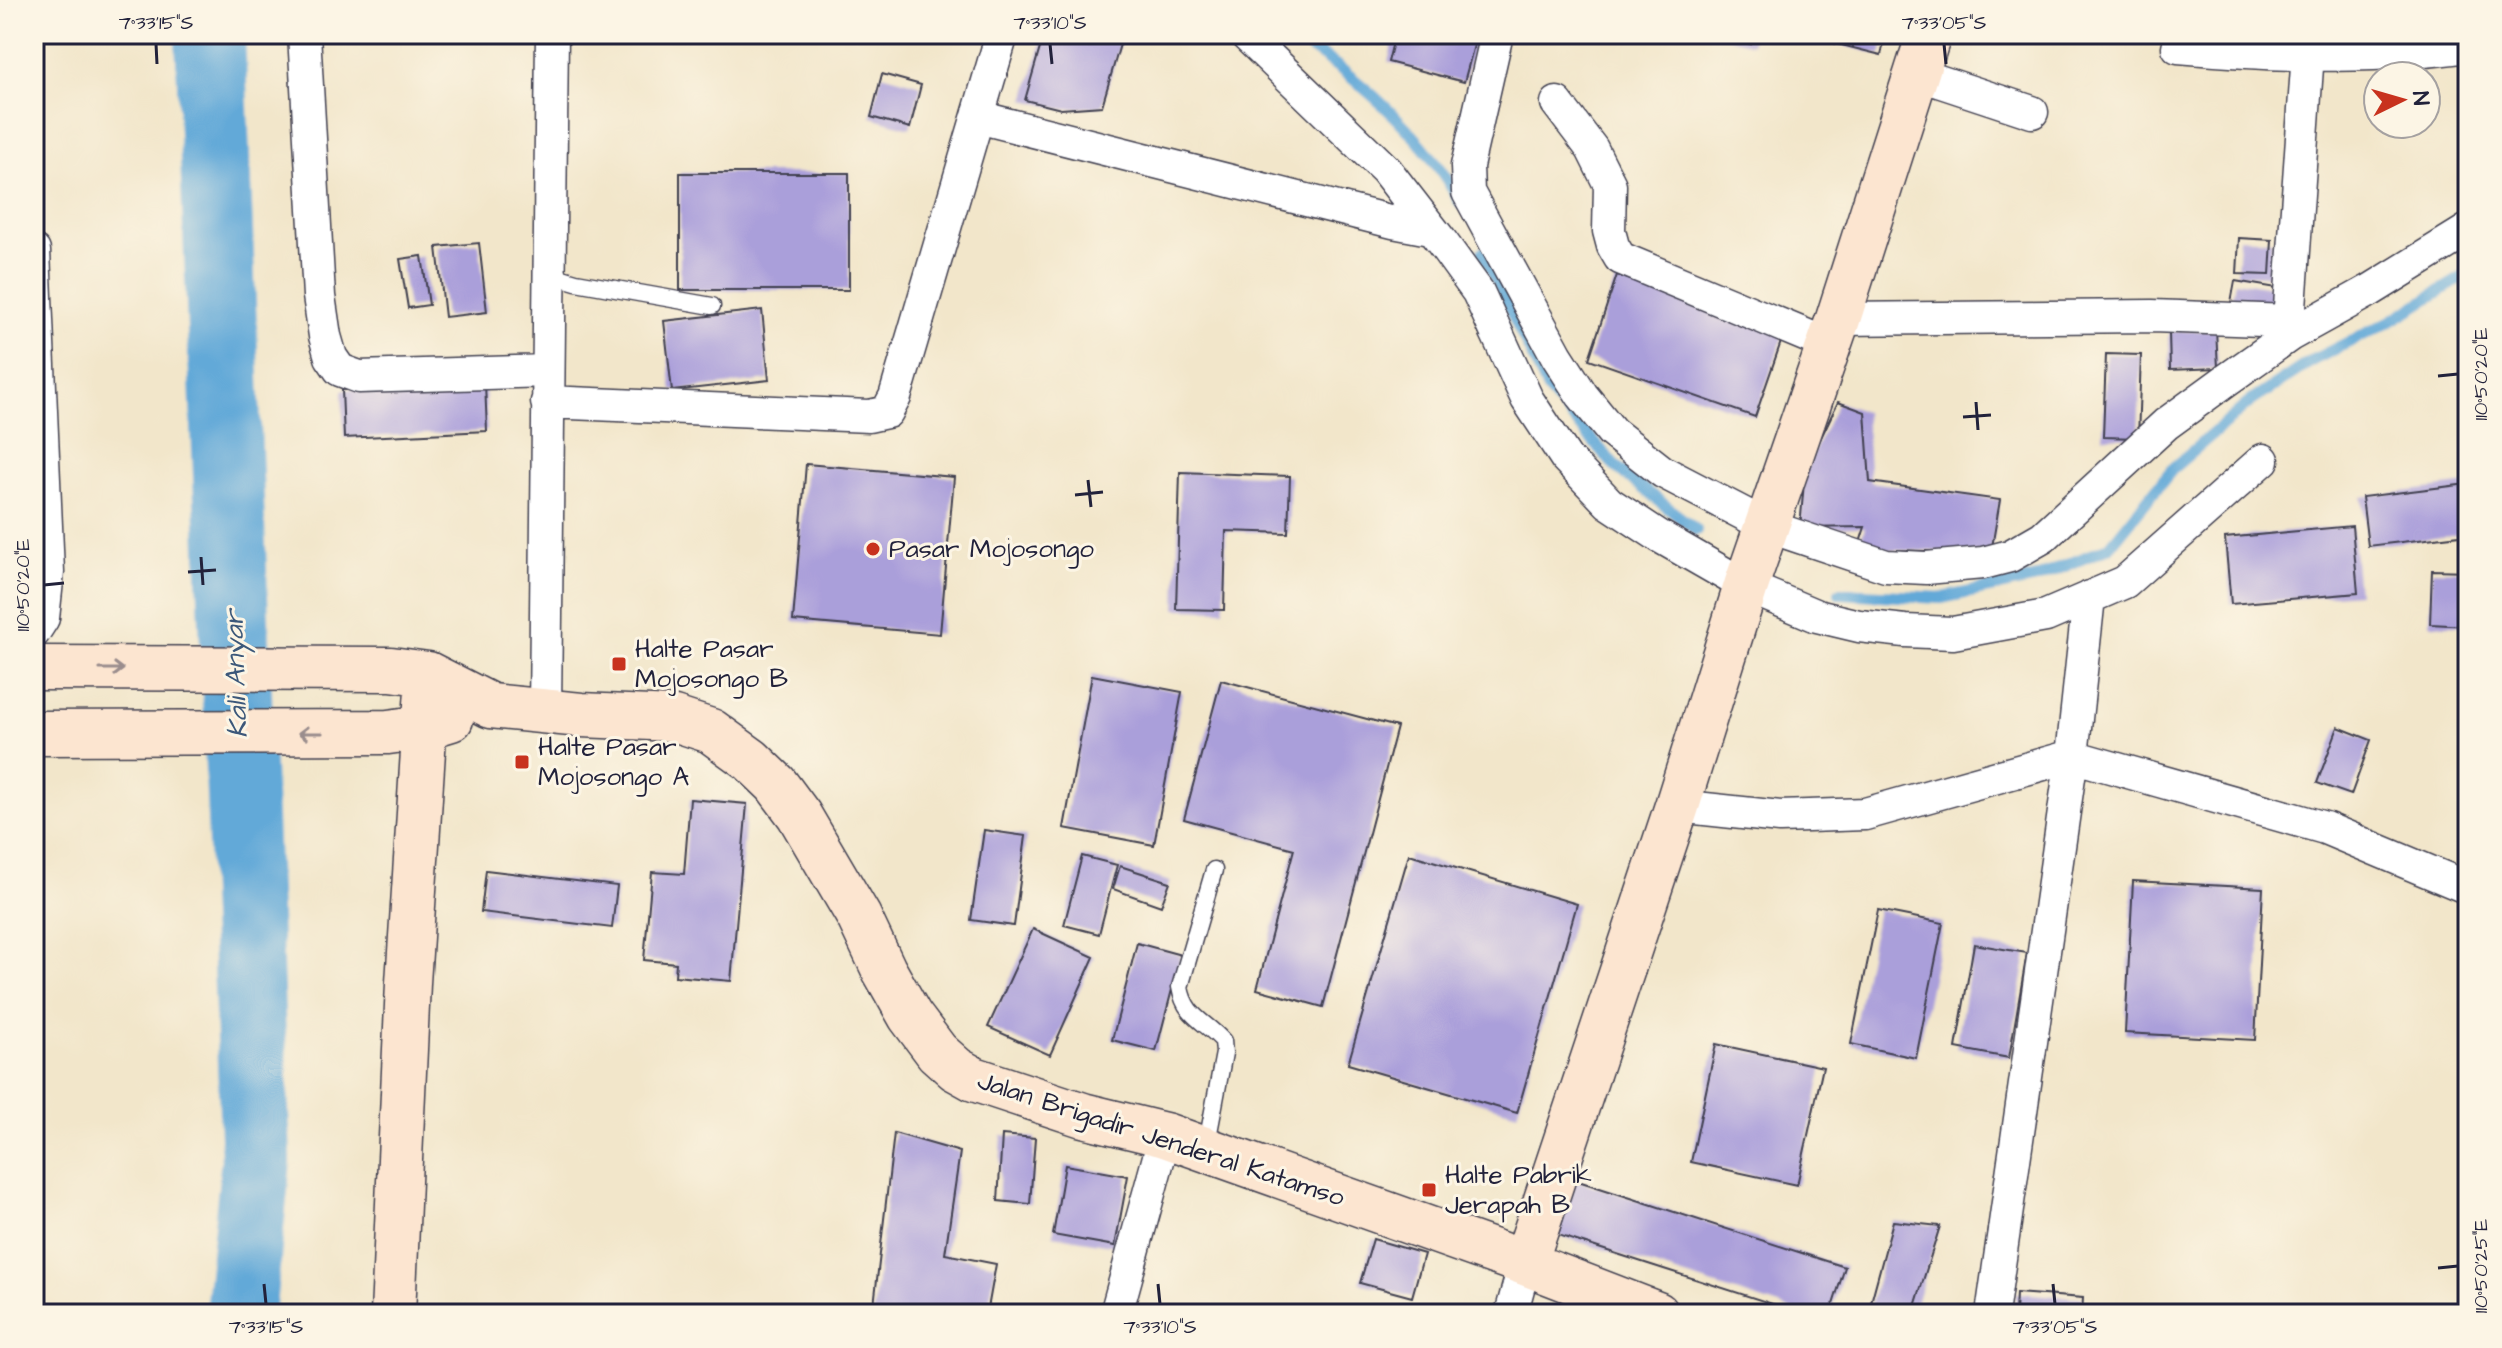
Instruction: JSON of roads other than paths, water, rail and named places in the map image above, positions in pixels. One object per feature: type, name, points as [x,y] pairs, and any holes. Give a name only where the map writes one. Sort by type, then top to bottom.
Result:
[{"type":"main road","points":[[1525,1263],[1923,54]]},
{"type":"main road","points":[[34,668],[409,671],[491,706]]},
{"type":"main road","points":[[393,1314],[408,983],[406,730],[409,671]]},
{"type":"main road","points":[[34,733],[406,730],[491,706]]},
{"type":"main road","name":"Jalan Brigadir Jenderal Katamso","points":[[491,706],[674,719],[711,731],[751,760],[783,794],[859,917],[910,1016],[937,1052],[956,1069],[974,1079],[1030,1099],[1165,1135],[1525,1263],[1657,1314]]},
{"type":"street","points":[[304,34],[319,296],[325,336],[331,357],[340,370],[359,377],[548,386],[869,416],[887,412],[895,397],[1002,34]]},
{"type":"street","points":[[545,711],[552,34]]},
{"type":"street","points":[[1245,34],[1386,170],[1455,229],[1612,432],[1663,472],[1766,530],[1886,566],[1942,567],[2010,556],[2043,537],[2166,424],[2289,328],[2371,290],[2468,230]]},
{"type":"street","points":[[1497,34],[1467,166],[1468,192],[1455,229],[1478,292],[1527,399],[1566,458],[1609,503],[1746,586],[1831,619],[1859,626],[1932,633],[2000,626],[2046,616],[2125,582],[2263,460]]},
{"type":"street","points":[[2178,47],[2308,53],[2430,43],[2468,46]]},
{"type":"street","points":[[2289,328],[2308,53]]},
{"type":"street","points":[[1923,54],[2032,112]]},
{"type":"street","points":[[1557,103],[1592,149],[1610,185],[1609,231],[1620,258],[1834,332],[2152,316],[2289,328]]},
{"type":"street","points":[[978,117],[1393,222],[1455,229]]},
{"type":"street","points":[[34,251],[48,572],[43,618],[34,632]]},
{"type":"street","points":[[1992,1314],[2072,756],[2089,597]]},
{"type":"street","points":[[1677,806],[1780,817],[1865,814],[2072,756],[2325,828],[2468,888]]},
{"type":"street","points":[[1116,1314],[1165,1135]]},
{"type":"street","points":[[1511,1314],[1525,1263]]},
{"type":"lane","points":[[549,274],[576,282],[712,306]]},
{"type":"lane","points":[[1206,1150],[1224,1053],[1223,1041],[1192,1015],[1183,1001],[1180,987],[1214,870]]},
{"type":"waterway","name":"Kali Anyar","points":[[210,34],[256,1160],[240,1314]]},
{"type":"waterway","points":[[1288,34],[1337,67],[1386,107],[1428,154],[1460,203]]},
{"type":"waterway","points":[[1483,252],[1549,391],[1615,466],[1696,530]]},
{"type":"waterway","points":[[1840,593],[1942,598],[2037,578],[2109,547],[2174,467],[2250,402],[2313,360],[2391,321],[2468,274]]},
{"type":"place","name":"Pasar Mojosongo","points":[[873,549]]},
{"type":"place","name":"Halte Pasar Mojosongo B","points":[[619,664]]},
{"type":"place","name":"Halte Pasar Mojosongo A","points":[[522,762]]},
{"type":"place","name":"Halte Pabrik Jerapah B","points":[[1429,1190]]}]
